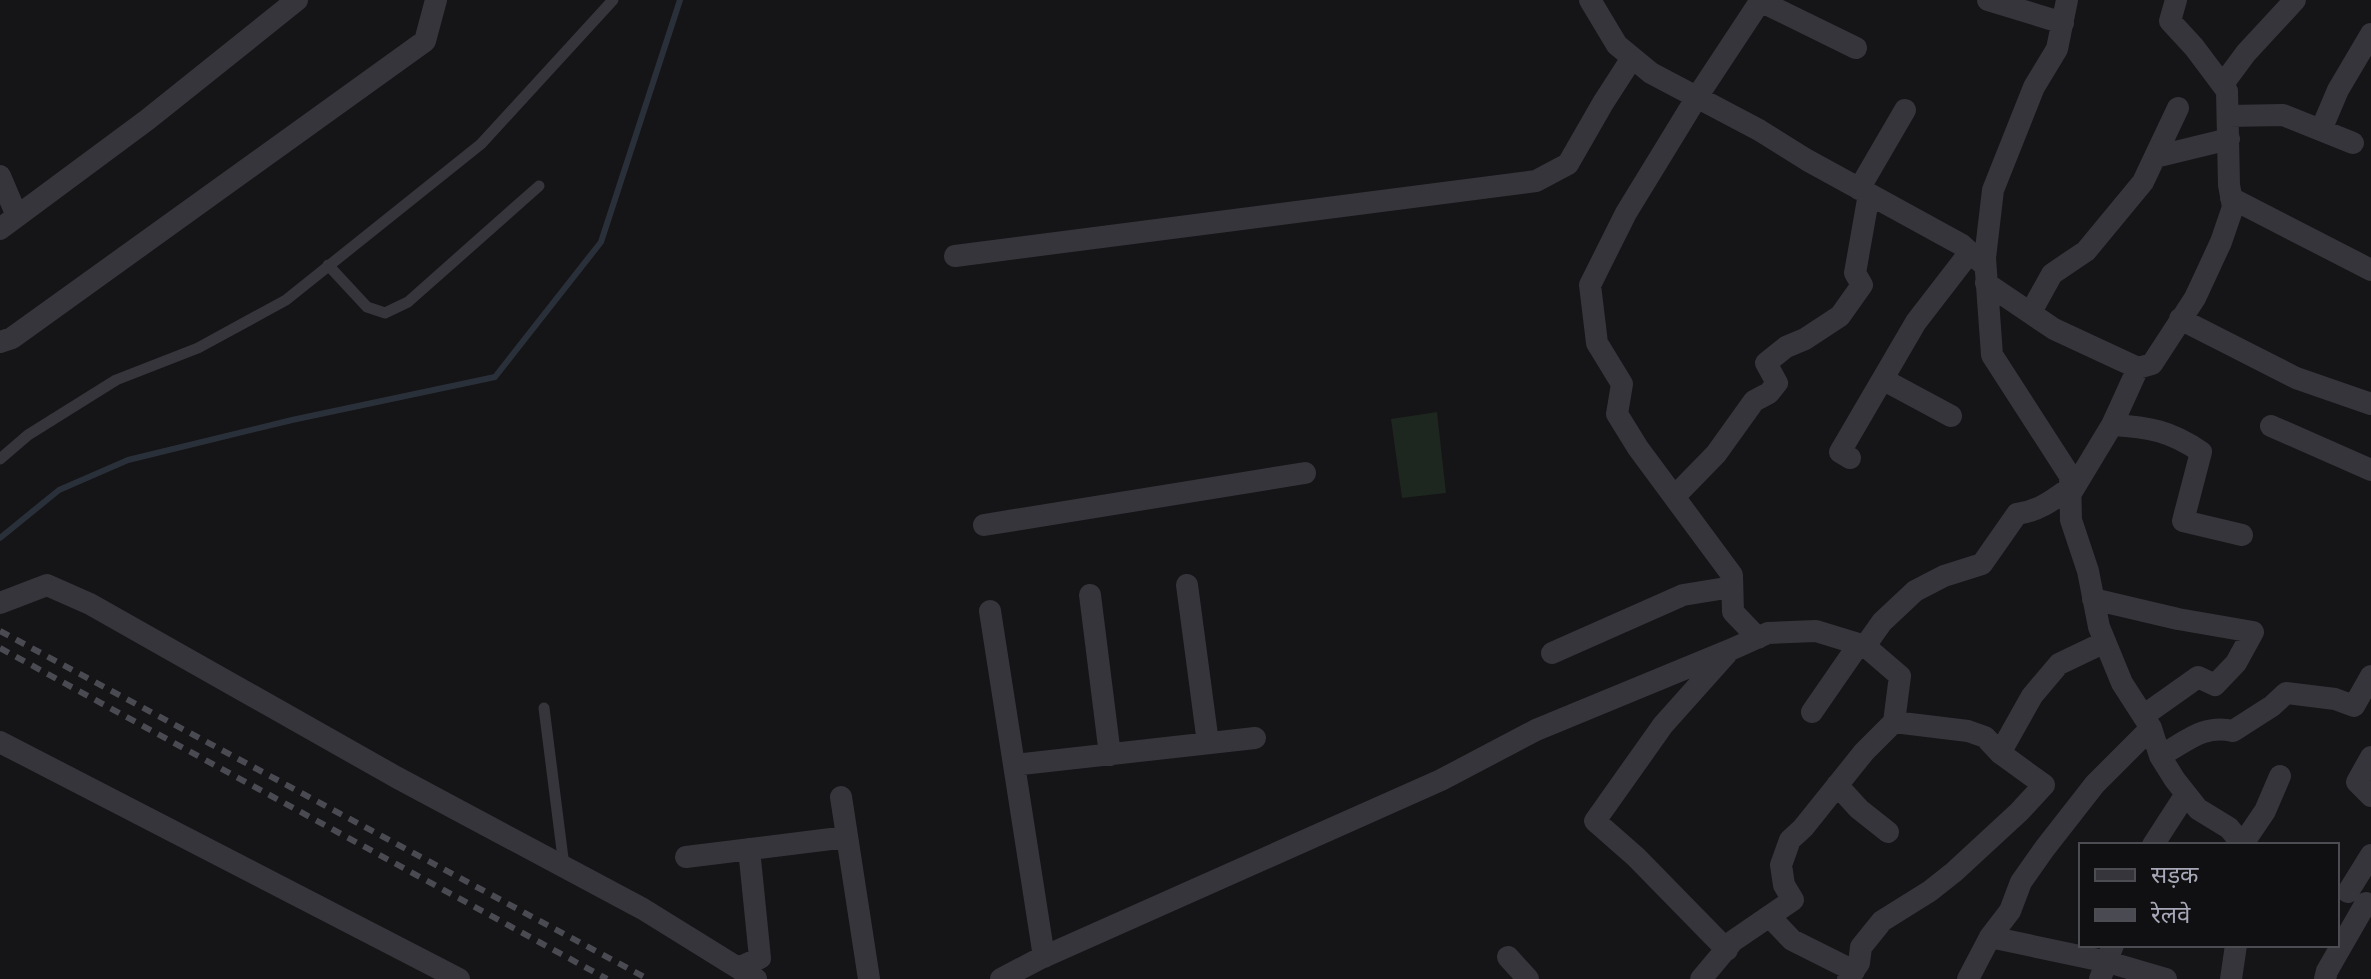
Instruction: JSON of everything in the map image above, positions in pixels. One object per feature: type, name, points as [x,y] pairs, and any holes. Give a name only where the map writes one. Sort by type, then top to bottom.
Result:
[{"type":"street","points":[[0,176],[9,222],[147,120],[297,0]]},
{"type":"street","points":[[0,342],[12,338],[425,41],[436,0]]},
{"type":"street","points":[[1590,0],[1617,45],[1651,73],[1962,245],[1980,267],[2054,329],[2138,368],[2152,364],[2195,298],[2221,242],[2233,207],[2227,91],[2170,21],[2176,0]]},
{"type":"street","points":[[1988,0],[2063,23]]},
{"type":"street","points":[[2067,0],[2057,49],[2034,87],[1993,190],[1980,267],[1992,355],[2070,476],[2071,520],[2088,571],[2105,642],[2122,683],[2147,722],[2160,756],[2186,794],[2198,809],[2229,828],[2240,843]]},
{"type":"street","points":[[2223,84],[2246,53],[2295,0]]},
{"type":"street","points":[[1758,638],[1733,612],[1732,575],[1638,448],[1617,414],[1622,384],[1597,343],[1590,285],[1626,213],[1760,1],[1856,48]]},
{"type":"street","points":[[2321,130],[2338,90],[2371,34]]},
{"type":"street","points":[[955,256],[1536,181],[1568,164],[1632,58]]},
{"type":"street","points":[[2031,312],[2052,274],[2086,251],[2143,182],[2178,108]]},
{"type":"street","points":[[1675,496],[1716,454],[1754,401],[1769,393],[1777,383],[1766,363],[1786,347],[1805,339],[1840,316],[1862,285],[1855,273],[1864,192],[1905,110]]},
{"type":"street","points":[[2155,157],[2229,128],[2283,115],[2353,143]]},
{"type":"street","points":[[2231,198],[2371,270]]},
{"type":"street","points":[[1850,458],[1840,452],[1916,322],[1980,267]]},
{"type":"street","points":[[2180,319],[2296,378],[2371,404]]},
{"type":"street","points":[[1812,712],[1862,645],[1915,591],[1944,576],[1982,564],[2017,514],[2032,512],[2071,490],[2112,425],[2138,368]]},
{"type":"street","points":[[1884,380],[1951,416]]},
{"type":"street","points":[[2112,425],[2141,426],[2179,437],[2201,452],[2183,521],[2242,535]]},
{"type":"street","points":[[2271,426],[2371,470]]},
{"type":"street","points":[[984,525],[1305,473]]},
{"type":"street","points":[[0,603],[47,585],[90,604],[396,777],[643,909],[747,973],[760,958],[749,849]]},
{"type":"street","points":[[1187,585],[1208,743]]},
{"type":"street","points":[[1552,653],[1683,595],[1732,587]]},
{"type":"street","points":[[1090,595],[1110,755]]},
{"type":"street","points":[[1968,979],[1990,937],[2010,911],[2021,882],[2095,784],[2147,722],[2198,677],[2215,685],[2236,663],[2253,632],[2178,619],[2093,599]]},
{"type":"street","points":[[990,611],[1044,957]]},
{"type":"street","points":[[1001,979],[1441,780],[1536,730],[1768,633],[1816,631],[1862,645],[1900,676],[1894,722],[1864,752],[1790,840],[1781,865],[1784,885],[1793,900],[1733,941],[1701,979]]},
{"type":"street","points":[[2000,753],[2032,696],[2059,664],[2105,642]]},
{"type":"street","points":[[1727,950],[1636,857],[1595,821],[1663,725],[1730,650]]},
{"type":"street","points":[[2160,756],[2203,731],[2217,727],[2233,731],[2272,706],[2286,693],[2335,699],[2354,706],[2371,676]]},
{"type":"street","points":[[1770,917],[1792,940],[1851,975],[1859,963],[1861,947],[1882,921],[1954,872],[2044,785],[2000,753],[1985,737],[1968,731],[1894,722]]},
{"type":"street","points":[[1014,765],[1255,738]]},
{"type":"street","points":[[0,742],[459,979]]},
{"type":"street","points":[[2371,757],[2357,782],[2371,796]]},
{"type":"street","points":[[2243,843],[2265,811],[2280,776]]},
{"type":"street","points":[[1837,785],[1859,809],[1888,832]]},
{"type":"street","points":[[2154,843],[2186,794]]},
{"type":"street","points":[[841,797],[869,979]]},
{"type":"street","points":[[686,857],[847,837]]},
{"type":"street","points":[[2339,939],[2371,855]]},
{"type":"street","points":[[1990,937],[2107,962],[2166,979]]},
{"type":"street","points":[[2231,979],[2236,947]]},
{"type":"street","points":[[2325,979],[2336,947]]},
{"type":"street","points":[[1508,957],[1528,979]]},
{"type":"lane","points":[[0,459],[28,435],[116,380],[198,348],[286,300],[481,144],[613,0]]},
{"type":"lane","points":[[328,265],[367,307],[385,313],[408,302],[539,186]]},
{"type":"lane","points":[[544,708],[564,867]]},
{"type":"shaded area","points":[[1437,412],[1446,493],[1402,498],[1391,419]]},
{"type":"waterway","points":[[0,538],[59,490],[128,460],[292,420],[495,377],[601,242],[680,0]]},
{"type":"railway","points":[[0,631],[648,979]]},
{"type":"railway","points":[[0,648],[607,979]]}]
